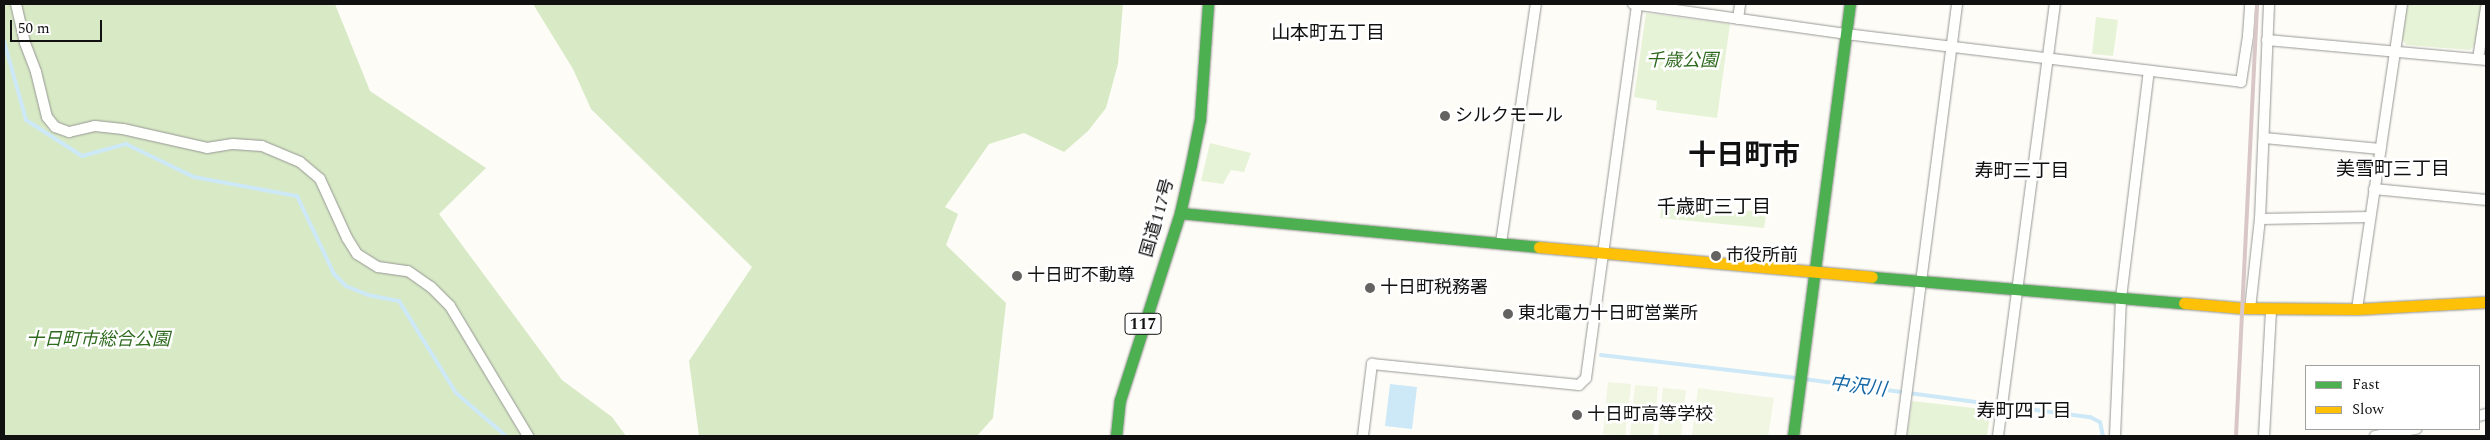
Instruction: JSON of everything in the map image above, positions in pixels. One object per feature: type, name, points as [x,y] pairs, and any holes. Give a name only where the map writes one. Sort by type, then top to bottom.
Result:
[{"type":"main road","name":"国道117号","points":[[1116,436],[1120,400],[1180,213],[1200,119],[1208,4]]},
{"type":"main road","points":[[1793,436],[1850,4]]},
{"type":"main road","points":[[1180,213],[1815,272],[2250,309],[2357,309],[2486,302]]},
{"type":"street","points":[[16,4],[25,43],[36,72],[47,117],[55,127],[69,132],[95,126],[123,129],[207,148],[233,144],[262,146],[300,162],[320,179],[347,238],[357,254],[378,267],[408,271],[431,287],[450,306],[528,436]]},
{"type":"street","points":[[1501,243],[1536,4]]},
{"type":"street","points":[[1363,436],[1372,364],[1579,385],[1586,378],[1635,4],[1846,34],[2241,82],[2248,36],[2250,4]]},
{"type":"street","points":[[1738,19],[1740,4]]},
{"type":"street","points":[[1901,436],[1957,4]]},
{"type":"street","points":[[1998,436],[2019,289],[2055,4]]},
{"type":"street","points":[[2250,309],[2260,219],[2269,4]]},
{"type":"street","points":[[2357,309],[2402,4]]},
{"type":"street","points":[[2267,40],[2482,59],[2486,8]]},
{"type":"street","points":[[2115,436],[2121,298],[2149,71]]},
{"type":"street","points":[[2264,138],[2380,149]]},
{"type":"street","points":[[2374,189],[2486,200]]},
{"type":"street","points":[[2260,219],[2370,217]]},
{"type":"street","points":[[2264,436],[2271,310]]},
{"type":"street","points":[[2375,436],[2410,430]]},
{"type":"green space","name":"十日町市総合公園","points":[[4,4],[335,4],[370,91],[486,168],[439,214],[562,380],[612,417],[626,436],[4,436]]},
{"type":"green space","points":[[533,4],[1123,4],[1118,64],[1106,108],[1088,131],[1064,152],[1024,133],[989,144],[945,207],[958,214],[946,245],[1006,303],[993,418],[977,436],[699,436],[689,361],[752,267],[591,109],[573,69]]},
{"type":"green space","points":[[2407,4],[2482,4],[2476,44],[2470,50],[2406,45],[2402,38]]},
{"type":"green space","name":"千歳公園","points":[[1646,13],[1730,24],[1717,118],[1656,110],[1657,101],[1634,97]]},
{"type":"green space","points":[[2096,17],[2118,20],[2113,56],[2092,54]]},
{"type":"green space","points":[[1210,143],[1251,153],[1244,172],[1231,170],[1223,184],[1201,181]]},
{"type":"green space","points":[[1662,203],[1760,212],[1766,216],[1764,228],[1660,218]]},
{"type":"green space","points":[[1608,382],[1631,384],[1625,436],[1603,434]]},
{"type":"green space","points":[[1635,385],[1658,387],[1653,436],[1630,436]]},
{"type":"green space","points":[[1663,388],[1686,390],[1681,436],[1658,436]]},
{"type":"green space","points":[[1698,388],[1774,398],[1768,436],[1692,436]]},
{"type":"green space","points":[[1912,401],[1991,410],[1987,436],[1907,436]]},
{"type":"water","points":[[1390,384],[1417,387],[1412,429],[1385,426]]},
{"type":"waterway","points":[[4,41],[26,120],[82,156],[126,144],[194,177],[297,196],[334,274],[346,286],[368,295],[399,301],[456,393],[506,436]]},
{"type":"waterway","name":"中沢川","points":[[1601,355],[1797,378]]},
{"type":"waterway","name":"中沢川","points":[[1804,379],[2090,417],[2100,422],[2103,436]]},
{"type":"railway","points":[[2236,436],[2257,4]]},
{"type":"traffic: fast","points":[[1116,436],[1120,400],[1180,213],[1191,164],[1200,119],[1208,4]]},
{"type":"traffic: fast","points":[[1793,436],[1850,4]]},
{"type":"traffic: fast","points":[[1180,213],[1539,247]]},
{"type":"traffic: fast","points":[[1872,277],[2184,303]]},
{"type":"traffic: slow","points":[[1539,247],[1872,277]]},
{"type":"traffic: slow","points":[[2184,303],[2242,308],[2357,309],[2486,302]]},
{"type":"place","name":"シルクモール","points":[[1445,116]]},
{"type":"place","name":"市役所前","points":[[1716,256]]},
{"type":"place","name":"十日町不動尊","points":[[1017,276]]},
{"type":"place","name":"十日町税務署","points":[[1370,288]]},
{"type":"place","name":"東北電力十日町営業所","points":[[1508,314]]},
{"type":"place","name":"十日町高等学校","points":[[1577,415]]},
{"type":"district","name":"山本町五丁目","points":[[1328,34]]},
{"type":"district","name":"十日町市","points":[[1744,156]]},
{"type":"district","name":"美雪町三丁目","points":[[2393,170]]},
{"type":"district","name":"寿町三丁目","points":[[2022,172]]},
{"type":"district","name":"千歳町三丁目","points":[[1714,208]]},
{"type":"district","name":"寿町四丁目","points":[[2024,412]]}]
